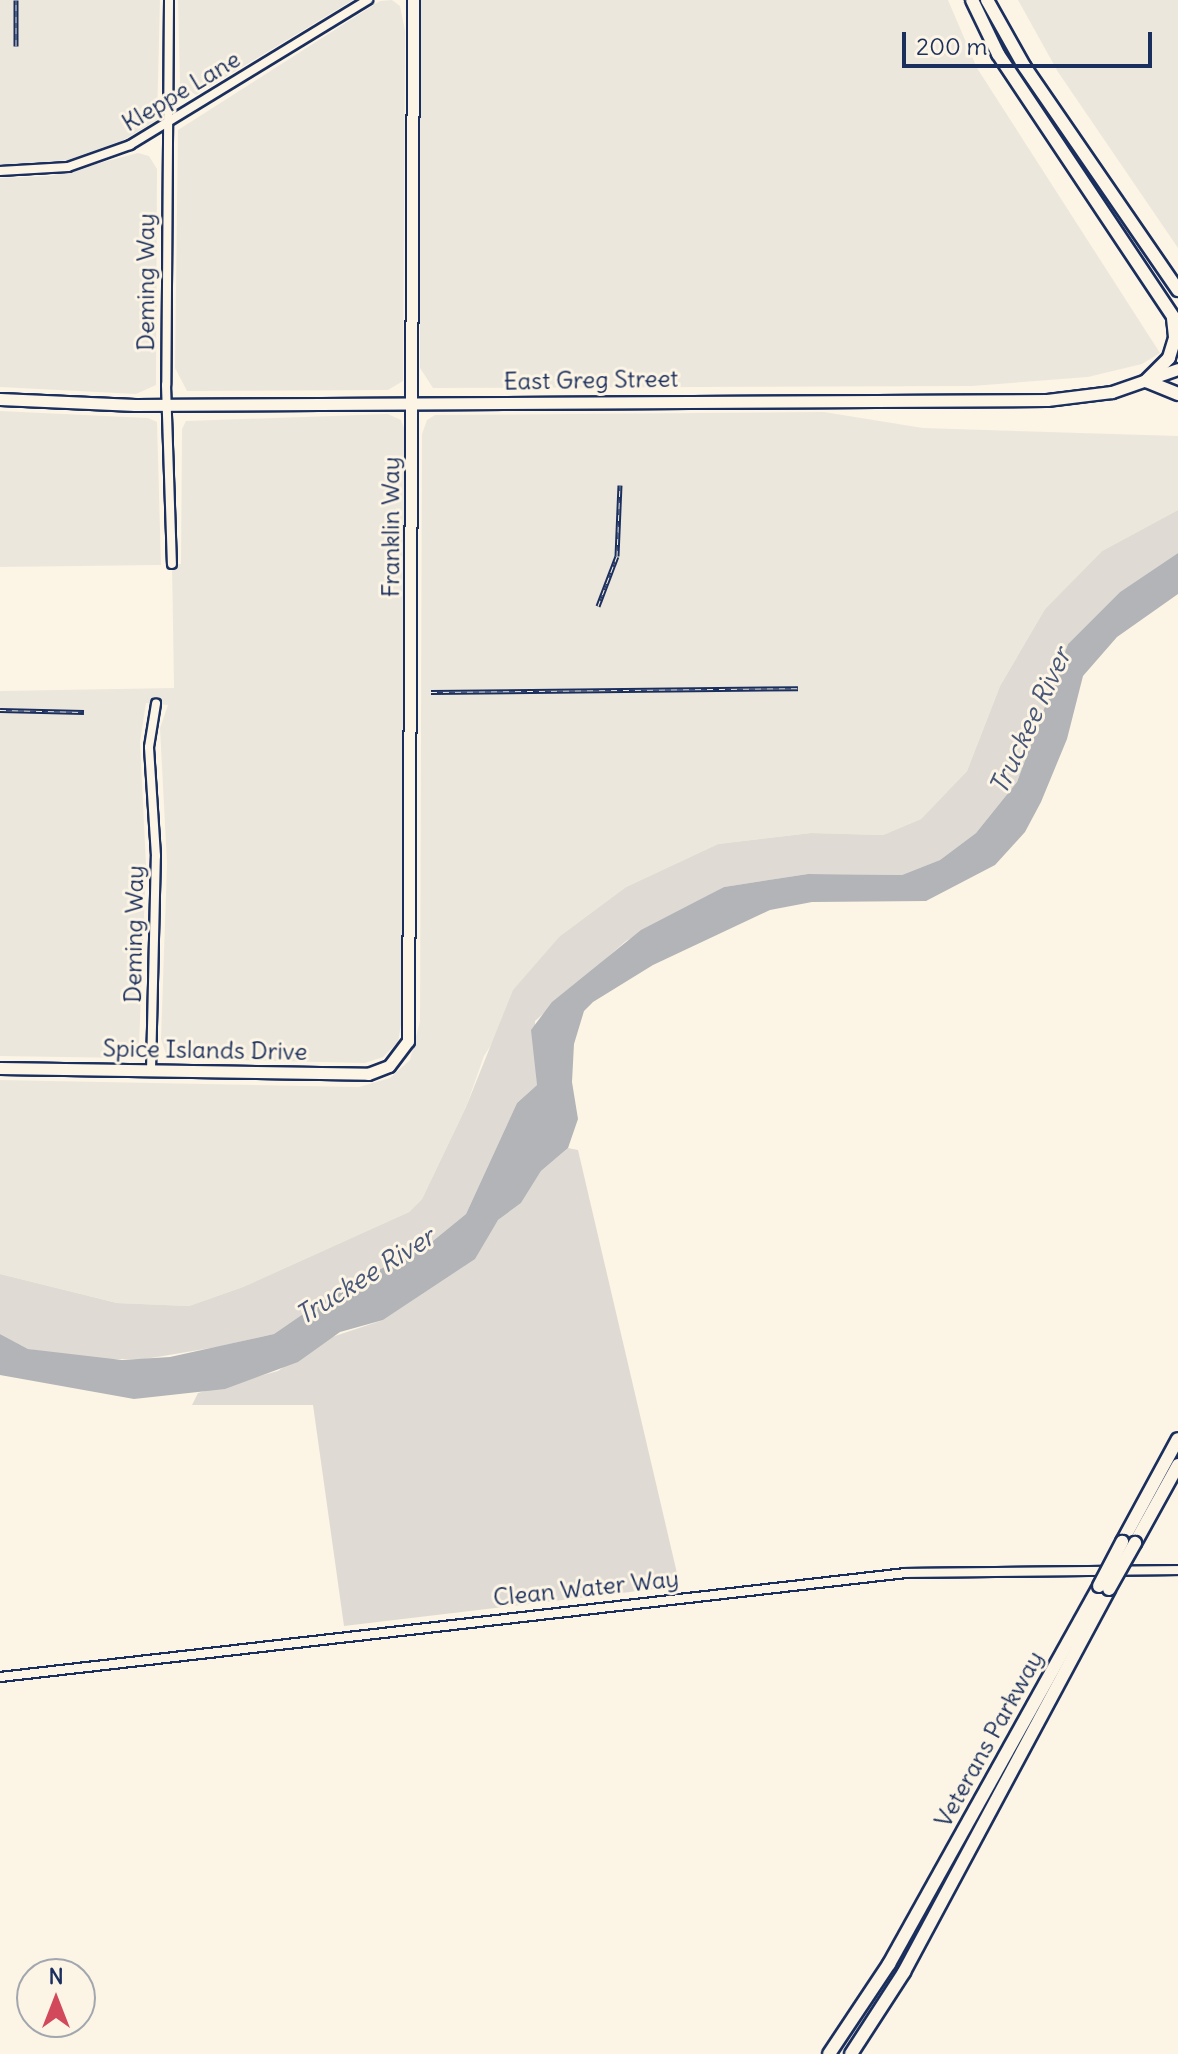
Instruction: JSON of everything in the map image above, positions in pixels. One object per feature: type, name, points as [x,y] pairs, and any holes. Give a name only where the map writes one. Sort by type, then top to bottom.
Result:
[{"type":"main road","points":[[972,0],[998,54],[1175,319],[1173,348],[1161,370],[1146,381]]},
{"type":"main road","points":[[987,0],[1024,66],[1178,290]]},
{"type":"main road","points":[[1146,381],[1178,394]]},
{"type":"main road","name":"Veterans Parkway","points":[[851,2054],[904,1972],[1128,1543],[1178,1439]]},
{"type":"main road","name":"Veterans Parkway","points":[[1128,1543],[1178,1465]]},
{"type":"main road","name":"Veterans Parkway","points":[[829,2054],[889,1964],[1104,1588]]},
{"type":"street","name":"Deming Way","points":[[169,0],[172,564]]},
{"type":"street","name":"Kleppe Lane","points":[[0,171],[47,171],[91,161],[168,124],[368,0]]},
{"type":"street","name":"Franklin Way","points":[[402,1053],[411,1018],[413,0]]},
{"type":"street","name":"East Greg Street","points":[[0,399],[169,405],[1047,400],[1091,396],[1178,369]]},
{"type":"street","name":"Deming Way","points":[[151,1071],[156,850],[149,747],[156,704]]},
{"type":"street","name":"Spice Islands Drive","points":[[0,1068],[368,1074],[402,1053]]},
{"type":"street","name":"Clean Water Way","points":[[0,1677],[906,1573],[1178,1570]]},
{"type":"shaded area","points":[[0,0],[160,0],[157,120],[115,145],[70,160],[0,166]]},
{"type":"shaded area","points":[[178,0],[353,0],[196,95],[180,84]]},
{"type":"shaded area","points":[[392,0],[400,6],[405,31],[403,381],[388,390],[187,391],[175,368],[178,130],[380,1]]},
{"type":"shaded area","points":[[420,0],[948,0],[977,68],[1160,353],[1142,364],[1088,377],[972,386],[433,388],[420,368]]},
{"type":"shaded area","points":[[1018,0],[1178,0],[1178,248],[1058,72]]},
{"type":"shaded area","points":[[138,153],[149,156],[157,169],[156,385],[136,394],[0,387],[0,178],[50,176]]},
{"type":"shaded area","points":[[0,411],[148,418],[157,422],[161,565],[0,567]]},
{"type":"shaded area","points":[[824,412],[923,428],[1178,436],[1178,510],[1102,551],[1045,609],[1000,686],[967,771],[921,819],[883,835],[811,833],[718,844],[626,887],[560,936],[484,1056],[466,1107],[422,1199],[409,1212],[243,1287],[189,1306],[117,1303],[0,1274],[0,1080],[359,1087],[390,1078],[410,1060],[420,1021],[422,434],[427,420],[435,415]]},
{"type":"shaded area","points":[[388,414],[401,420],[405,431],[403,1013],[398,1042],[383,1057],[365,1063],[182,1059],[166,1054],[161,1039],[167,864],[160,728],[168,705],[146,703],[140,742],[146,864],[139,1047],[125,1058],[0,1056],[0,691],[174,688],[172,564],[181,564],[182,429],[186,421]]},
{"type":"shaded area","points":[[1178,510],[1178,553],[1120,592],[1068,644],[1017,782],[976,833],[940,860],[902,875],[808,874],[724,887],[626,941],[535,1021],[537,1085],[517,1103],[466,1214],[428,1245],[335,1292],[274,1334],[217,1347],[145,1359],[87,1359],[28,1349],[0,1334],[0,1274],[117,1303],[189,1306],[243,1287],[409,1212],[422,1199],[466,1107],[513,990],[560,936],[626,887],[718,844],[811,833],[883,835],[921,819],[967,771],[1000,686],[1045,609],[1102,551]]},
{"type":"shaded area","points":[[1178,553],[1178,594],[1117,637],[1083,676],[1067,739],[1041,802],[1025,832],[995,865],[926,901],[812,902],[770,910],[653,965],[593,1002],[584,1011],[574,1044],[572,1082],[578,1119],[568,1148],[541,1171],[521,1203],[498,1220],[475,1259],[383,1320],[340,1332],[298,1362],[225,1389],[134,1399],[0,1375],[0,1334],[28,1349],[122,1360],[170,1357],[274,1334],[335,1292],[428,1245],[466,1214],[517,1103],[537,1085],[531,1030],[552,1002],[641,930],[724,887],[808,874],[902,875],[940,860],[976,833],[1017,782],[1068,644],[1120,592]]},
{"type":"shaded area","points":[[568,1148],[578,1150],[680,1586],[344,1626],[313,1405],[192,1405],[198,1393],[278,1371],[323,1340],[383,1320],[464,1266],[498,1220],[521,1203],[541,1171]]},
{"type":"railway","points":[[16,0],[16,46]]},
{"type":"railway","points":[[598,606],[617,556],[620,485]]},
{"type":"railway","points":[[431,692],[798,688]]},
{"type":"railway","points":[[0,710],[84,712]]},
{"type":"water label","name":"Truckee River","points":[[1030,721]]},
{"type":"water label","name":"Truckee River","points":[[365,1276]]}]
